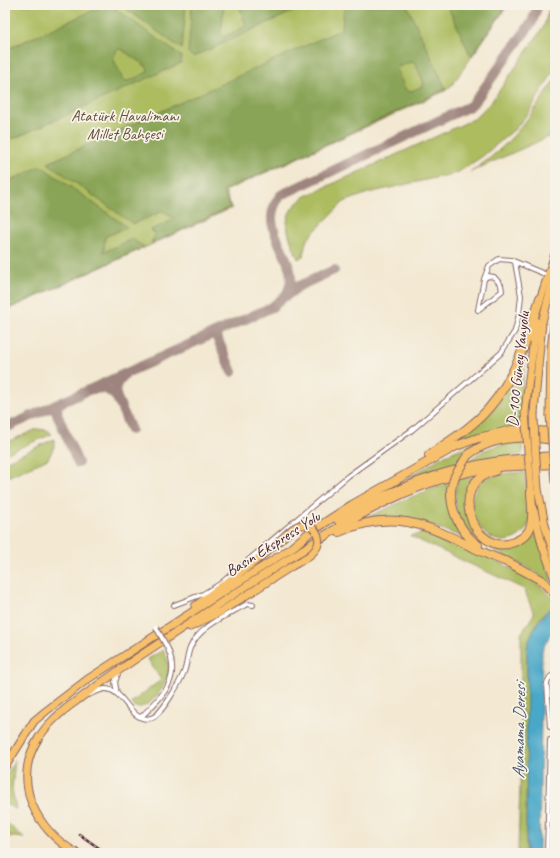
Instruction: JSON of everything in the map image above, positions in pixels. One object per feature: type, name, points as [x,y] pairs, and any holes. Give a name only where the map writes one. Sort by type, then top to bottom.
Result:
[{"type":"highway","points":[[400,476],[474,422],[489,408],[513,372],[540,298]]},
{"type":"highway","points":[[290,549],[333,517],[400,476],[456,446],[478,438],[512,430],[555,432]]},
{"type":"highway","points":[[555,440],[522,437],[510,438],[483,445],[467,456],[455,476],[451,489],[454,512],[463,531],[477,544],[541,580],[555,594]]},
{"type":"highway","name":"Basın Ekspress Yolu","points":[[290,549],[374,500],[421,479],[490,462],[555,456]]},
{"type":"highway","name":"Basın Ekspress Yolu","points":[[301,551],[367,511],[417,488],[480,470],[555,464]]},
{"type":"highway","points":[[520,466],[488,473],[475,483],[470,494],[468,506],[470,516],[477,529],[486,538],[499,544],[511,543],[522,537],[531,525],[534,490]]},
{"type":"highway","points":[[301,551],[354,526],[378,521],[397,520],[438,530],[509,562]]},
{"type":"main road","name":"D-100 Güney Yanyolu","points":[[555,254],[540,298],[535,325],[525,412],[539,534],[555,580]]},
{"type":"main road","points":[[555,273],[542,322],[534,413],[534,490],[555,559]]},
{"type":"main road","points":[[555,317],[551,349],[550,415],[555,484]]},
{"type":"main road","points":[[175,632],[212,616],[292,566],[316,549],[319,539],[316,531],[307,525],[296,526],[253,563],[195,606],[184,618]]},
{"type":"main road","name":"Basın Ekspress Yolu","points":[[5,767],[34,721],[88,679],[290,549]]},
{"type":"main road","name":"Basın Ekspress Yolu","points":[[76,852],[58,841],[46,830],[37,817],[28,796],[27,773],[29,760],[38,739],[65,708],[120,668],[301,551]]},
{"type":"street","points":[[484,279],[488,276],[494,277],[501,285],[502,291],[478,310],[484,279],[489,266],[499,259],[504,258],[547,275]]},
{"type":"street","points":[[174,605],[203,594],[220,584],[348,476],[412,430],[501,353],[515,331],[519,314],[521,296],[515,262]]},
{"type":"street","points":[[79,698],[103,689],[117,694],[132,711],[141,717],[153,718],[160,711],[179,682],[191,647],[201,634],[208,627],[247,604],[253,605]]},
{"type":"street","points":[[141,717],[170,684],[173,667],[168,649],[156,627]]},
{"type":"street","points":[[117,694],[115,682],[120,668]]},
{"type":"street","points":[[550,727],[547,682],[550,677],[555,674]]},
{"type":"street","points":[[547,853],[550,740]]},
{"type":"street","points":[[548,821],[555,821]]},
{"type":"green space","name":"Atatürk Havalimanı Millet Bahçesi","points":[[5,5],[508,5],[452,85],[445,91],[225,191],[232,208],[5,311]]},
{"type":"green space","points":[[105,5],[110,5],[181,56],[181,63],[13,139],[5,133],[5,50]],"holes":[[[121,49],[147,67],[148,72],[129,81],[123,80],[113,58],[117,50]]]},
{"type":"green space","points":[[121,5],[186,5],[182,49]]},
{"type":"green space","points":[[192,5],[224,5],[221,34],[224,37],[246,25],[239,5],[307,5],[193,57],[188,53]]},
{"type":"green space","points":[[344,5],[407,5],[446,89],[223,191],[231,207],[152,243],[151,242],[156,234],[151,230],[175,219],[163,211],[133,224],[48,163],[342,29]],"holes":[[[410,62],[415,63],[424,83],[421,87],[409,92],[405,89],[397,70],[398,67]]]},
{"type":"green space","points":[[447,5],[507,5],[471,56]]},
{"type":"green space","points":[[550,5],[555,5],[555,69],[529,112],[515,129],[483,156],[457,173],[368,193],[344,202],[312,234],[306,242],[303,256],[298,259],[288,233],[287,225],[290,211],[296,204],[304,197],[474,119],[492,101],[544,26]]},
{"type":"green space","points":[[555,79],[555,134],[470,172],[508,142],[528,119]]},
{"type":"green space","points":[[41,166],[127,227],[105,237],[104,252],[132,239],[144,247],[5,310],[5,183]]},
{"type":"green space","points":[[527,351],[523,378],[522,427],[485,432],[448,446],[501,398],[512,383]]},
{"type":"green space","points":[[37,429],[47,430],[52,434],[5,454],[5,443]]},
{"type":"green space","points":[[54,439],[54,447],[48,459],[5,478],[5,462]]},
{"type":"green space","points":[[482,440],[456,465],[407,478],[445,455]]},
{"type":"green space","points":[[522,440],[523,454],[466,463],[478,454],[492,447]]},
{"type":"green space","points":[[524,472],[531,508],[528,525],[517,537],[505,541],[493,538],[484,531],[477,521],[473,509],[473,497],[478,486],[492,476]]},
{"type":"green space","points":[[473,477],[468,487],[465,504],[469,520],[474,526],[501,547],[510,547],[518,544],[525,540],[531,533],[536,532],[552,582],[551,584],[536,573],[485,545],[470,533],[460,519],[455,502],[458,479]]},
{"type":"green space","points":[[448,483],[449,506],[454,519],[467,539],[427,524],[414,521],[388,518],[359,521],[414,496]]},
{"type":"green space","points":[[430,532],[499,562],[518,572],[535,582],[548,593],[555,602],[539,619],[527,647],[526,853],[518,853],[521,750],[521,634],[534,614],[524,589],[410,536]]},
{"type":"green space","points":[[163,650],[169,666],[163,688],[147,705],[135,707],[131,703],[161,680],[148,659]]},
{"type":"green space","points":[[15,759],[12,789],[16,809],[5,804],[5,779]]},
{"type":"green space","points":[[5,821],[24,838],[5,836]]},
{"type":"water","points":[[555,604],[555,625],[542,650],[539,853],[526,853],[527,647],[538,623],[545,613]]},
{"type":"taxiway","points":[[5,428],[272,307],[286,295],[291,282],[290,270],[286,257],[275,233],[272,221],[273,208],[281,195],[470,106],[532,22],[538,5]]},
{"type":"taxiway","points":[[286,296],[299,286],[334,270]]},
{"type":"taxiway","points":[[215,333],[232,372]]},
{"type":"taxiway","points":[[94,389],[101,388],[107,390],[117,398],[116,385],[124,375]]},
{"type":"taxiway","points":[[114,391],[131,430]]},
{"type":"taxiway","points":[[58,404],[57,414],[78,463]]},
{"type":"railway","points":[[79,834],[106,853]]},
{"type":"water label","name":"Ayamama Deresi","points":[[519,731]]}]
